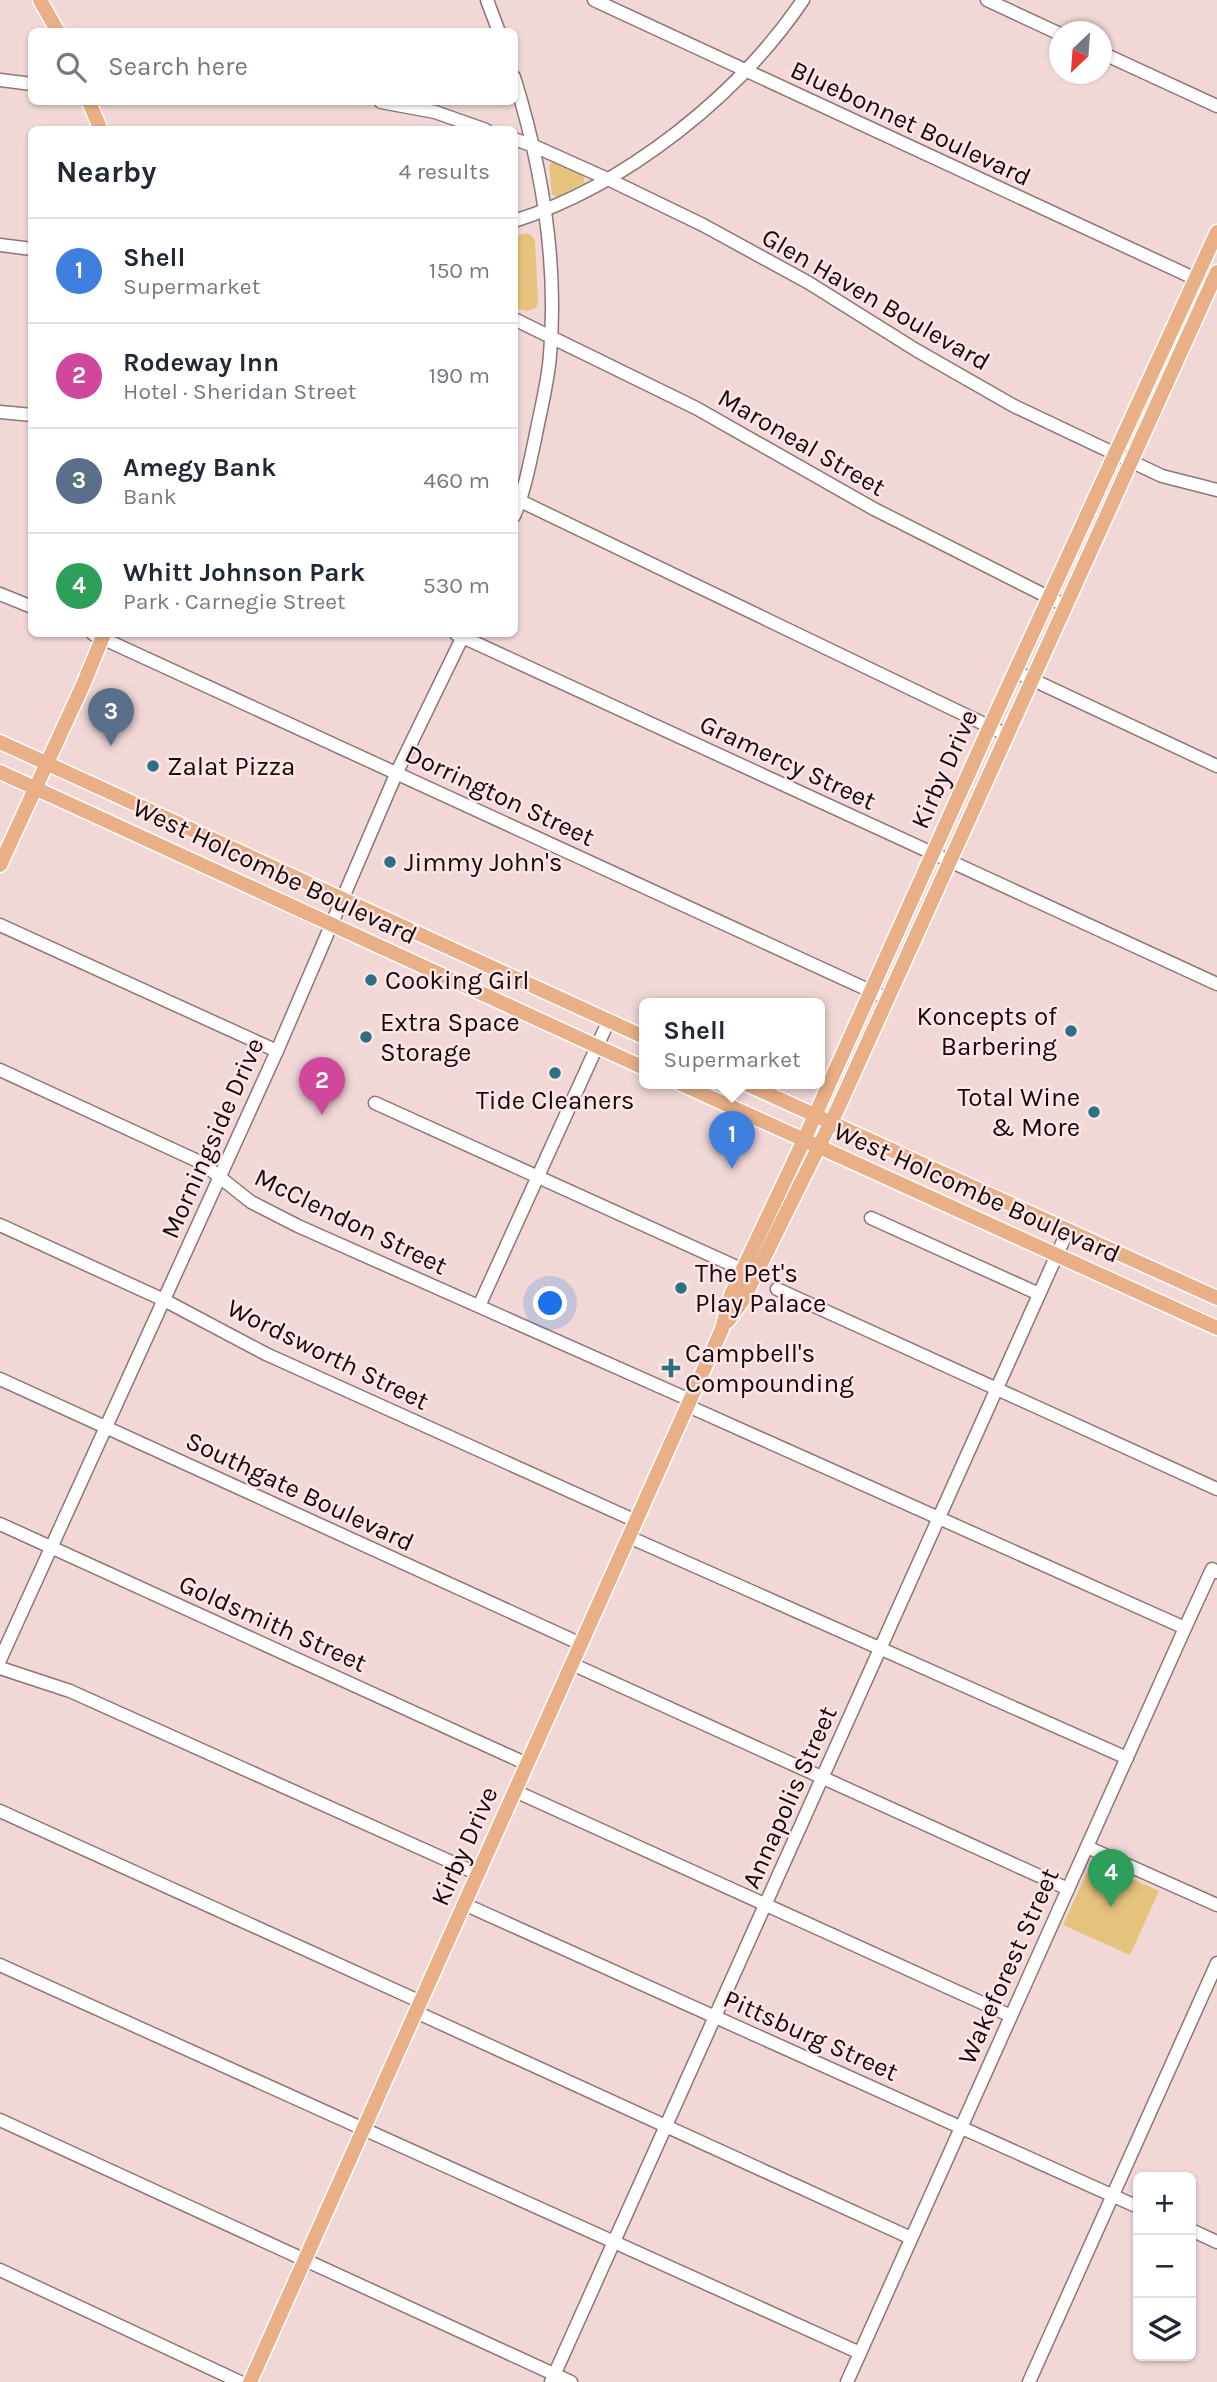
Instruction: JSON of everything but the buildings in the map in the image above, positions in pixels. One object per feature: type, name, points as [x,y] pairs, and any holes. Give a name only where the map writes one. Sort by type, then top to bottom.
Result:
[{"type":"main road","points":[[40,0],[56,28]]},
{"type":"main road","points":[[90,105],[99,126]]},
{"type":"main road","name":"Kirby Drive","points":[[250,2382],[722,1329],[743,1300],[749,1273],[815,1115],[1217,232]]},
{"type":"main road","name":"Kirby Drive","points":[[749,1273],[831,1122],[1217,272]]},
{"type":"main road","points":[[0,865],[99,637]]},
{"type":"main road","name":"West Holcombe Boulevard","points":[[0,742],[639,1034]]},
{"type":"main road","name":"West Holcombe Boulevard","points":[[0,772],[639,1065]]},
{"type":"main road","name":"West Holcombe Boulevard","points":[[692,1089],[1217,1328]]},
{"type":"main road","name":"West Holcombe Boulevard","points":[[757,1089],[1217,1298]]},
{"type":"street","points":[[487,0],[498,28]]},
{"type":"street","name":"Bluebonnet Boulevard","points":[[594,0],[1211,286]]},
{"type":"street","points":[[518,219],[545,211],[610,180],[683,127],[745,72],[803,0]]},
{"type":"street","points":[[987,0],[1049,29]]},
{"type":"street","points":[[1112,58],[1217,106]]},
{"type":"street","points":[[0,80],[28,84]]},
{"type":"street","points":[[518,91],[534,146],[545,211],[551,272],[551,336],[547,379],[518,499],[1007,734]]},
{"type":"street","points":[[397,105],[435,112],[475,126]]},
{"type":"street","name":"Glen Haven Boulevard","points":[[518,140],[610,180],[703,225],[809,283],[916,350],[1014,406],[1162,476],[1217,490]]},
{"type":"street","points":[[0,245],[28,248]]},
{"type":"street","name":"Maroneal Street","points":[[518,321],[696,408],[874,509],[1066,606]]},
{"type":"street","points":[[0,412],[28,415]]},
{"type":"street","points":[[0,594],[28,605]]},
{"type":"street","name":"Dorrington Street","points":[[104,637],[888,999]]},
{"type":"street","name":"Morningside Drive","points":[[0,1660],[277,1051],[397,772],[460,637]]},
{"type":"street","name":"Gramercy Street","points":[[465,637],[1217,984]]},
{"type":"street","points":[[1016,672],[1217,766]]},
{"type":"street","points":[[0,925],[277,1051]]},
{"type":"street","points":[[479,1306],[609,1020]]},
{"type":"street","name":"McClendon Street","points":[[0,1070],[202,1163],[233,1189],[271,1212],[938,1518],[1185,1628]]},
{"type":"street","points":[[374,1103],[749,1273]]},
{"type":"street","points":[[871,1218],[1039,1294]]},
{"type":"street","name":"Wordsworth Street","points":[[0,1225],[164,1300],[266,1354],[636,1521]]},
{"type":"street","name":"Annapolis Street","points":[[553,2378],[1068,1230]]},
{"type":"street","points":[[777,1289],[1217,1489]]},
{"type":"street","name":"Southgate Boulevard","points":[[0,1378],[581,1644]]},
{"type":"street","name":"Goldsmith Street","points":[[0,1524],[527,1764]]},
{"type":"street","points":[[629,1536],[1127,1758]]},
{"type":"street","name":"Wakeforest Street","points":[[847,2382],[1185,1628],[1214,1571]]},
{"type":"street","points":[[572,1664],[1068,1889]]},
{"type":"street","points":[[0,1668],[70,1691],[478,1874]]},
{"type":"street","points":[[515,1791],[1011,2016]]},
{"type":"street","points":[[0,1811],[418,2007],[666,2127],[911,2238]]},
{"type":"street","points":[[1087,1847],[1217,1905]]},
{"type":"street","name":"Pittsburg Street","points":[[464,1904],[1133,2205]]},
{"type":"street","points":[[1029,2382],[1217,1963]]},
{"type":"street","points":[[0,1965],[860,2353]]},
{"type":"street","points":[[0,2120],[553,2378],[571,2382]]},
{"type":"street","points":[[1196,2232],[1217,2242]]},
{"type":"street","points":[[0,2270],[240,2382]]},
{"type":"shaded area","points":[[552,162],[584,176],[584,183],[557,197],[552,194],[549,166]]},
{"type":"shaded area","points":[[526,233],[535,241],[538,303],[536,308],[527,311],[518,309],[518,235]]},
{"type":"shaded area","points":[[1092,1861],[1159,1891],[1130,1955],[1063,1925]]},
{"type":"place","name":"Amegy Bank","points":[[111,746]]},
{"type":"place","name":"Zalat Pizza","points":[[153,766]]},
{"type":"place","name":"Jimmy John's","points":[[390,862]]},
{"type":"place","name":"Cooking Girl","points":[[371,980]]},
{"type":"place","name":"Koncepts of Barbering","points":[[1071,1031]]},
{"type":"place","name":"Extra Space Storage","points":[[366,1037]]},
{"type":"place","name":"Tide Cleaners","points":[[555,1073]]},
{"type":"place","name":"Total Wine & More","points":[[1094,1112]]},
{"type":"place","name":"Rodeway Inn","points":[[322,1115]]},
{"type":"place","name":"Shell","points":[[732,1169]]},
{"type":"place","name":"The Pet's Play Palace","points":[[681,1288]]},
{"type":"place","name":"Campbell's Compounding","points":[[671,1368]]},
{"type":"place","name":"Whitt Johnson Park","points":[[1111,1907]]}]
